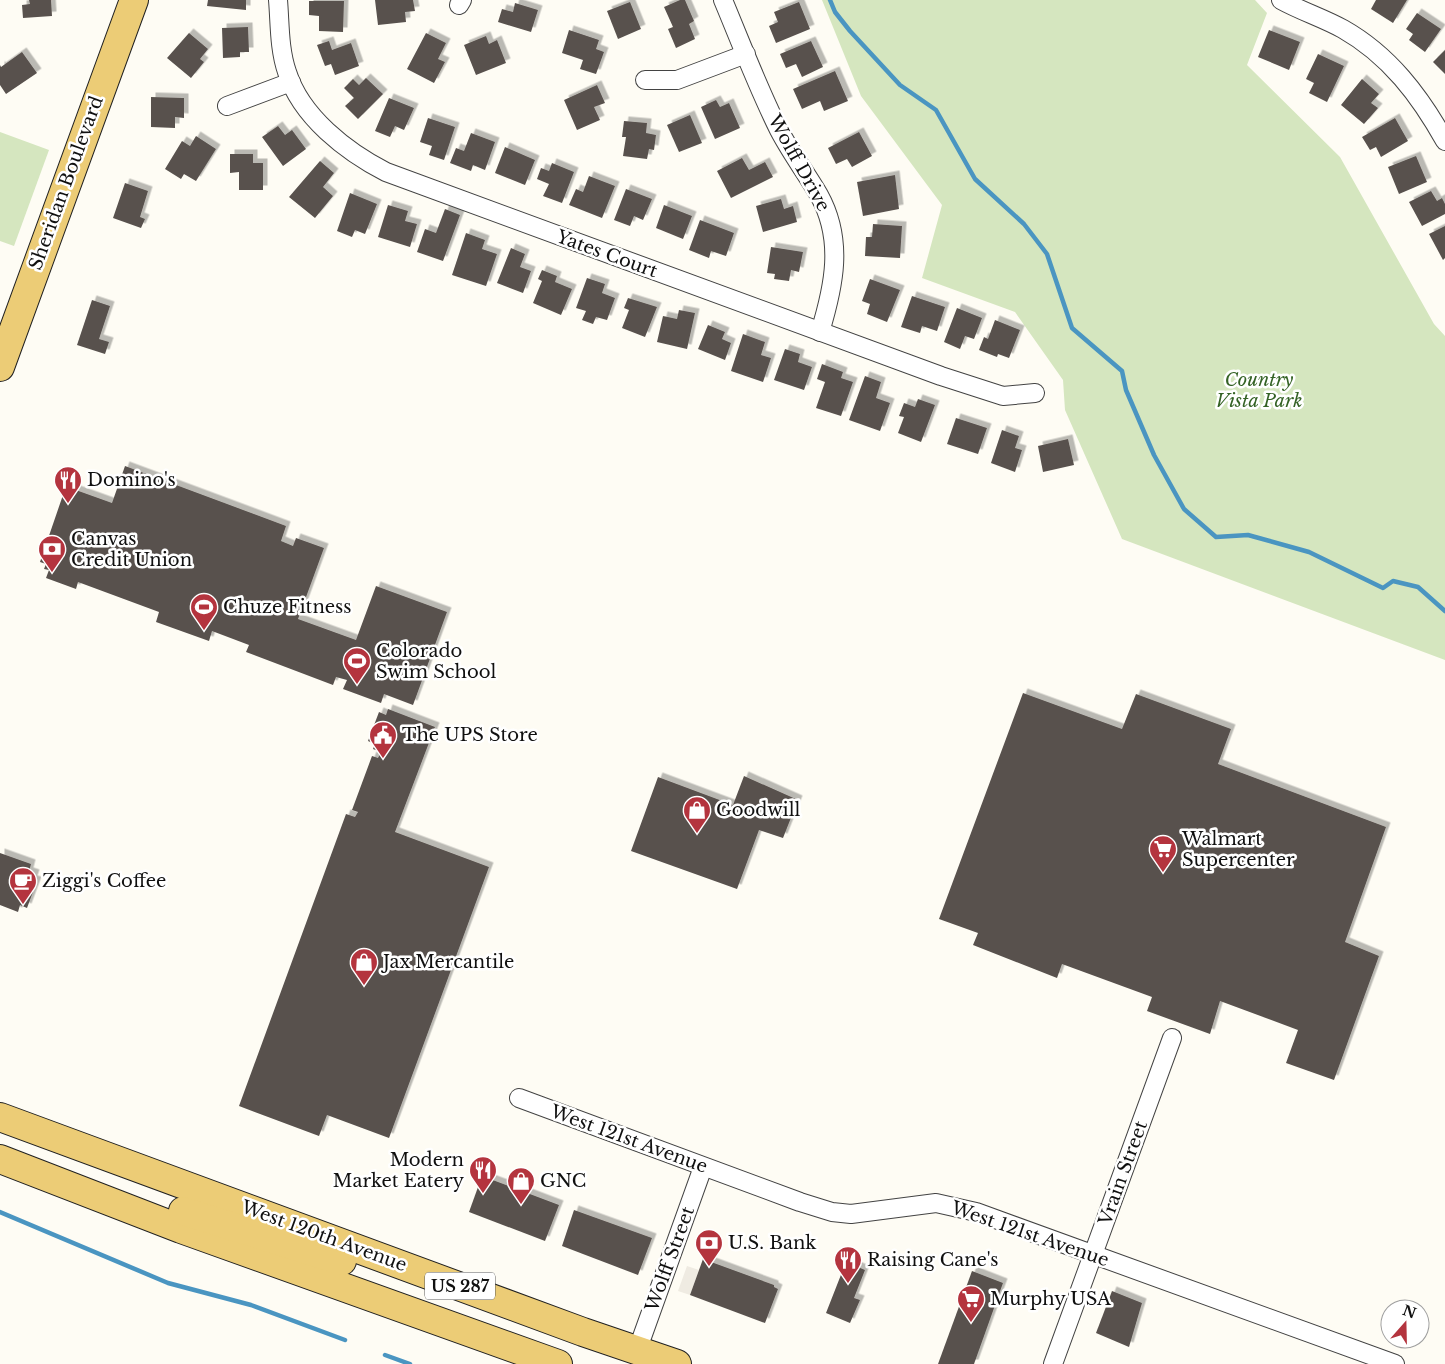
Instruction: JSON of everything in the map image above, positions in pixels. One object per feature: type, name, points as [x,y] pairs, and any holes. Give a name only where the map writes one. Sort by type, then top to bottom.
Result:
[{"type":"main road","name":"Sheridan Boulevard","points":[[0,367],[134,0]]},
{"type":"main road","name":"West 120th Avenue","points":[[0,1117],[677,1364]]},
{"type":"main road","name":"US 287","points":[[0,1159],[74,1188],[558,1364]]},
{"type":"main road","points":[[74,1188],[152,1201],[344,1262],[357,1260],[368,1252]]},
{"type":"main road","points":[[382,1301],[399,1284],[418,1283],[596,1349],[634,1349]]},
{"type":"street","name":"Yates Court","points":[[278,0],[282,51],[291,82],[312,116],[335,140],[362,160],[386,172],[941,376],[1003,396],[1035,394]]},
{"type":"street","name":"Wolff Drive","points":[[723,0],[773,117],[788,147],[820,198],[832,228],[835,270],[830,300],[820,332]]},
{"type":"street","points":[[1281,0],[1345,30],[1376,52],[1402,77],[1429,112],[1445,141]]},
{"type":"street","points":[[645,80],[677,80],[746,54]]},
{"type":"street","points":[[227,106],[291,82]]},
{"type":"street","name":"Vrain Street","points":[[1053,1364],[1172,1038]]},
{"type":"street","name":"West 121st Avenue","points":[[518,1098],[815,1208],[836,1213],[865,1214],[927,1204],[958,1208],[1395,1364]]},
{"type":"street","name":"Wolff Street","points":[[634,1349],[703,1167]]},
{"type":"green space","name":"Country Vista Park","points":[[822,0],[1255,0],[1267,13],[1247,65],[1340,157],[1434,324],[1445,336],[1445,660],[1122,539],[1065,410],[1063,380],[1015,312],[922,278],[942,205],[861,96]]},
{"type":"green space","points":[[0,132],[49,150],[14,246],[0,241]]},
{"type":"shaded area","points":[[687,1266],[699,1270],[690,1295],[678,1291]]},
{"type":"building","points":[[29,0],[51,0],[52,16],[23,18],[22,5],[30,4]]},
{"type":"building","points":[[208,0],[246,0],[246,10],[207,6]]},
{"type":"building","points":[[375,0],[413,0],[415,11],[405,12],[406,22],[378,25]]},
{"type":"building","points":[[680,0],[685,0],[694,21],[689,24],[695,39],[676,48],[668,29],[673,27],[664,7]]},
{"type":"building","points":[[1376,0],[1407,0],[1393,23],[1371,9]]},
{"type":"building","points":[[309,1],[344,1],[343,32],[319,31],[319,16],[309,15]]},
{"type":"building","points":[[630,2],[641,29],[618,39],[607,11]]},
{"type":"building","points":[[799,2],[810,29],[776,43],[769,26],[778,22],[774,12]]},
{"type":"building","points":[[515,3],[538,10],[531,32],[498,22],[502,9],[513,12]]},
{"type":"building","points":[[1417,13],[1441,29],[1425,52],[1409,40],[1413,34],[1406,29]]},
{"type":"building","points":[[248,27],[249,52],[240,52],[240,57],[223,58],[222,28]]},
{"type":"building","points":[[569,30],[599,40],[596,49],[604,52],[596,74],[580,69],[583,60],[562,53]]},
{"type":"building","points":[[1269,30],[1300,42],[1289,70],[1258,57]]},
{"type":"building","points":[[189,33],[208,49],[200,59],[204,62],[191,78],[167,58]]},
{"type":"building","points":[[426,33],[446,43],[438,59],[445,62],[434,83],[407,69]]},
{"type":"building","points":[[486,36],[489,44],[497,40],[506,63],[476,75],[464,45]]},
{"type":"building","points":[[329,41],[332,50],[351,43],[359,66],[335,75],[331,64],[325,66],[317,45]]},
{"type":"building","points":[[811,41],[823,67],[802,77],[796,64],[786,68],[780,54]]},
{"type":"building","points":[[1445,50],[1445,74],[1433,62]]},
{"type":"building","points":[[22,52],[37,73],[6,94],[0,85],[0,65],[1,67]]},
{"type":"building","points":[[1318,54],[1344,66],[1327,102],[1309,93],[1314,83],[1306,79]]},
{"type":"building","points":[[835,71],[848,101],[824,111],[820,101],[802,109],[793,89]]},
{"type":"building","points":[[366,78],[383,94],[358,119],[345,106],[354,98],[344,88],[353,79],[359,85]]},
{"type":"building","points":[[1362,79],[1379,94],[1371,103],[1378,108],[1364,124],[1341,105]]},
{"type":"building","points":[[597,85],[605,103],[594,107],[600,120],[577,130],[564,100]]},
{"type":"building","points":[[151,97],[184,98],[184,118],[175,117],[175,128],[151,127]]},
{"type":"building","points":[[389,98],[414,108],[404,130],[395,126],[390,137],[375,131]]},
{"type":"building","points":[[716,100],[720,107],[729,103],[740,128],[715,139],[701,107]]},
{"type":"building","points":[[690,115],[702,143],[679,152],[667,125]]},
{"type":"building","points":[[428,118],[455,127],[444,160],[429,155],[432,146],[420,142]]},
{"type":"building","points":[[1395,118],[1408,141],[1381,157],[1376,147],[1370,150],[1362,137]]},
{"type":"building","points":[[624,121],[647,123],[646,133],[656,135],[654,150],[649,149],[647,159],[623,156],[626,137],[622,137]]},
{"type":"building","points":[[278,126],[285,135],[292,130],[306,149],[283,166],[262,137]]},
{"type":"building","points":[[859,132],[872,156],[852,167],[847,159],[836,164],[828,148]]},
{"type":"building","points":[[471,133],[495,142],[485,170],[473,165],[471,171],[450,163],[456,148],[464,151]]},
{"type":"building","points":[[196,136],[216,149],[196,181],[184,174],[181,179],[165,169],[182,141],[190,146]]},
{"type":"building","points":[[505,147],[535,160],[525,185],[495,173]]},
{"type":"building","points":[[230,154],[253,154],[253,163],[263,163],[263,190],[239,190],[239,172],[230,173]]},
{"type":"building","points":[[1416,156],[1427,182],[1399,194],[1388,167]]},
{"type":"building","points":[[742,158],[749,170],[765,162],[773,177],[731,198],[717,171]]},
{"type":"building","points":[[320,161],[334,173],[323,187],[333,196],[315,218],[289,197]]},
{"type":"building","points":[[552,163],[574,172],[562,203],[543,196],[549,184],[537,179],[541,168],[549,171]]},
{"type":"building","points":[[895,175],[899,209],[863,216],[857,182]]},
{"type":"building","points":[[589,176],[615,186],[602,218],[569,205],[576,189],[583,192]]},
{"type":"building","points":[[125,183],[148,191],[140,217],[145,219],[141,228],[113,218]]},
{"type":"building","points":[[626,189],[652,199],[643,220],[634,216],[630,226],[614,220]]},
{"type":"building","points":[[1431,191],[1437,201],[1442,198],[1445,204],[1445,214],[1422,226],[1409,202]]},
{"type":"building","points":[[350,193],[377,204],[365,234],[355,230],[352,237],[337,231]]},
{"type":"building","points":[[781,199],[784,209],[793,206],[797,222],[763,232],[756,206]]},
{"type":"building","points":[[388,205],[408,211],[405,221],[417,224],[410,247],[378,237]]},
{"type":"building","points":[[664,205],[692,216],[683,239],[656,228]]},
{"type":"building","points":[[445,209],[460,215],[443,261],[417,252],[425,229],[436,233]]},
{"type":"building","points":[[700,220],[734,233],[726,256],[711,251],[709,258],[689,250]]},
{"type":"building","points":[[873,224],[902,226],[900,258],[865,256],[866,237],[872,237]]},
{"type":"building","points":[[1445,226],[1445,258],[1443,260],[1429,234]]},
{"type":"building","points":[[466,233],[485,240],[482,249],[497,254],[486,286],[452,275]]},
{"type":"building","points":[[771,247],[803,252],[799,272],[791,270],[789,281],[774,279],[775,274],[767,273]]},
{"type":"building","points":[[511,248],[525,254],[520,267],[531,271],[523,293],[497,283]]},
{"type":"building","points":[[542,270],[557,276],[555,282],[572,289],[561,315],[533,303],[542,281],[538,279]]},
{"type":"building","points":[[587,278],[605,284],[602,293],[615,298],[607,320],[596,317],[593,324],[582,320],[586,311],[576,308]]},
{"type":"building","points":[[870,279],[900,290],[887,322],[867,314],[870,304],[862,301]]},
{"type":"building","points":[[912,296],[945,307],[937,331],[922,326],[920,333],[901,327]]},
{"type":"building","points":[[628,298],[657,307],[645,337],[622,328],[629,310],[624,308]]},
{"type":"building","points":[[92,300],[110,306],[99,339],[109,342],[105,354],[77,345]]},
{"type":"building","points":[[957,308],[982,318],[974,339],[965,336],[960,349],[944,342]]},
{"type":"building","points":[[679,310],[695,313],[687,349],[657,342],[663,316],[677,319]]},
{"type":"building","points":[[995,320],[1020,330],[1009,358],[998,354],[997,357],[979,350],[984,337],[988,339]]},
{"type":"building","points":[[708,325],[725,332],[722,339],[731,343],[725,360],[698,349]]},
{"type":"building","points":[[743,334],[765,342],[761,355],[771,358],[763,382],[731,371]]},
{"type":"building","points":[[785,349],[800,354],[798,362],[812,367],[804,390],[774,380]]},
{"type":"building","points":[[822,364],[843,372],[841,378],[853,382],[841,416],[816,408],[825,382],[817,379]]},
{"type":"building","points":[[865,376],[881,382],[876,398],[890,403],[880,431],[849,420]]},
{"type":"building","points":[[918,399],[935,405],[921,442],[898,433],[904,417],[899,416],[904,403],[915,407]]},
{"type":"building","points":[[956,418],[987,428],[978,454],[947,444]]},
{"type":"building","points":[[1002,430],[1019,436],[1015,448],[1022,450],[1015,472],[991,463]]},
{"type":"building","points":[[1068,439],[1074,465],[1043,472],[1038,446]]},
{"type":"building","points":[[125,466],[286,526],[281,541],[293,546],[296,538],[324,548],[298,619],[356,640],[376,586],[447,612],[413,705],[384,694],[381,703],[343,689],[347,680],[336,677],[333,685],[246,652],[249,645],[212,631],[209,641],[156,622],[159,612],[78,582],[76,589],[46,578],[49,570],[44,569],[46,564],[40,562],[64,492],[71,495],[73,489],[112,503]]},
{"type":"building","name":"Walmart Supercenter","points":[[1023,693],[1122,729],[1136,694],[1231,729],[1218,764],[1386,827],[1345,942],[1379,956],[1334,1080],[1286,1063],[1298,1030],[1220,1001],[1210,1034],[1147,1011],[1152,997],[1062,964],[1057,978],[973,945],[978,933],[939,919]]},
{"type":"building","name":"Jax Mercantile","points":[[388,709],[435,727],[395,832],[489,867],[389,1138],[327,1115],[319,1136],[239,1106],[346,814],[355,817],[358,812],[352,810],[372,756],[378,758],[381,752],[373,749],[375,744],[368,741],[379,712],[386,715]]},
{"type":"building","name":"Goodwill","points":[[744,776],[798,800],[783,838],[759,830],[737,889],[631,851],[658,777],[733,805]]},
{"type":"building","points":[[0,853],[31,864],[29,872],[35,874],[33,880],[37,881],[27,908],[20,905],[18,912],[0,905]]},
{"type":"building","points":[[482,1176],[559,1205],[545,1241],[469,1212]]},
{"type":"building","points":[[574,1210],[652,1238],[638,1275],[562,1246]]},
{"type":"building","points":[[703,1259],[774,1285],[778,1289],[765,1323],[690,1295]]},
{"type":"building","name":"Raising Cane's","points":[[846,1262],[865,1270],[854,1298],[860,1300],[850,1323],[826,1313]]},
{"type":"building","points":[[972,1271],[1003,1283],[974,1364],[938,1364]]},
{"type":"building","points":[[1112,1291],[1142,1303],[1129,1347],[1096,1333]]},
{"type":"waterway","points":[[830,0],[835,12],[850,31],[900,85],[936,110],[975,179],[1024,224],[1047,254],[1072,328],[1122,371],[1126,390],[1154,455],[1184,509],[1216,537],[1248,535],[1309,552],[1383,588],[1393,581],[1418,587],[1445,611]]},
{"type":"waterway","points":[[0,1212],[168,1283],[251,1305],[345,1340]]},
{"type":"waterway","points":[[385,1355],[410,1364]]},
{"type":"place","name":"Domino's","points":[[68,504]]},
{"type":"place","name":"Canvas Credit Union","points":[[52,573]]},
{"type":"place","name":"Chuze Fitness","points":[[204,631]]},
{"type":"place","name":"Colorado Swim School","points":[[357,685]]},
{"type":"place","name":"The UPS Store","points":[[383,759]]},
{"type":"place","name":"Goodwill","points":[[697,834]]},
{"type":"place","name":"Walmart Supercenter","points":[[1163,873]]},
{"type":"place","name":"Ziggi's Coffee","points":[[23,905]]},
{"type":"place","name":"Jax Mercantile","points":[[364,986]]},
{"type":"place","name":"Modern Market Eatery","points":[[483,1194]]},
{"type":"place","name":"GNC","points":[[521,1205]]},
{"type":"place","name":"U.S. Bank","points":[[709,1267]]},
{"type":"place","name":"Raising Cane's","points":[[848,1284]]},
{"type":"place","name":"Murphy USA","points":[[971,1323]]}]
